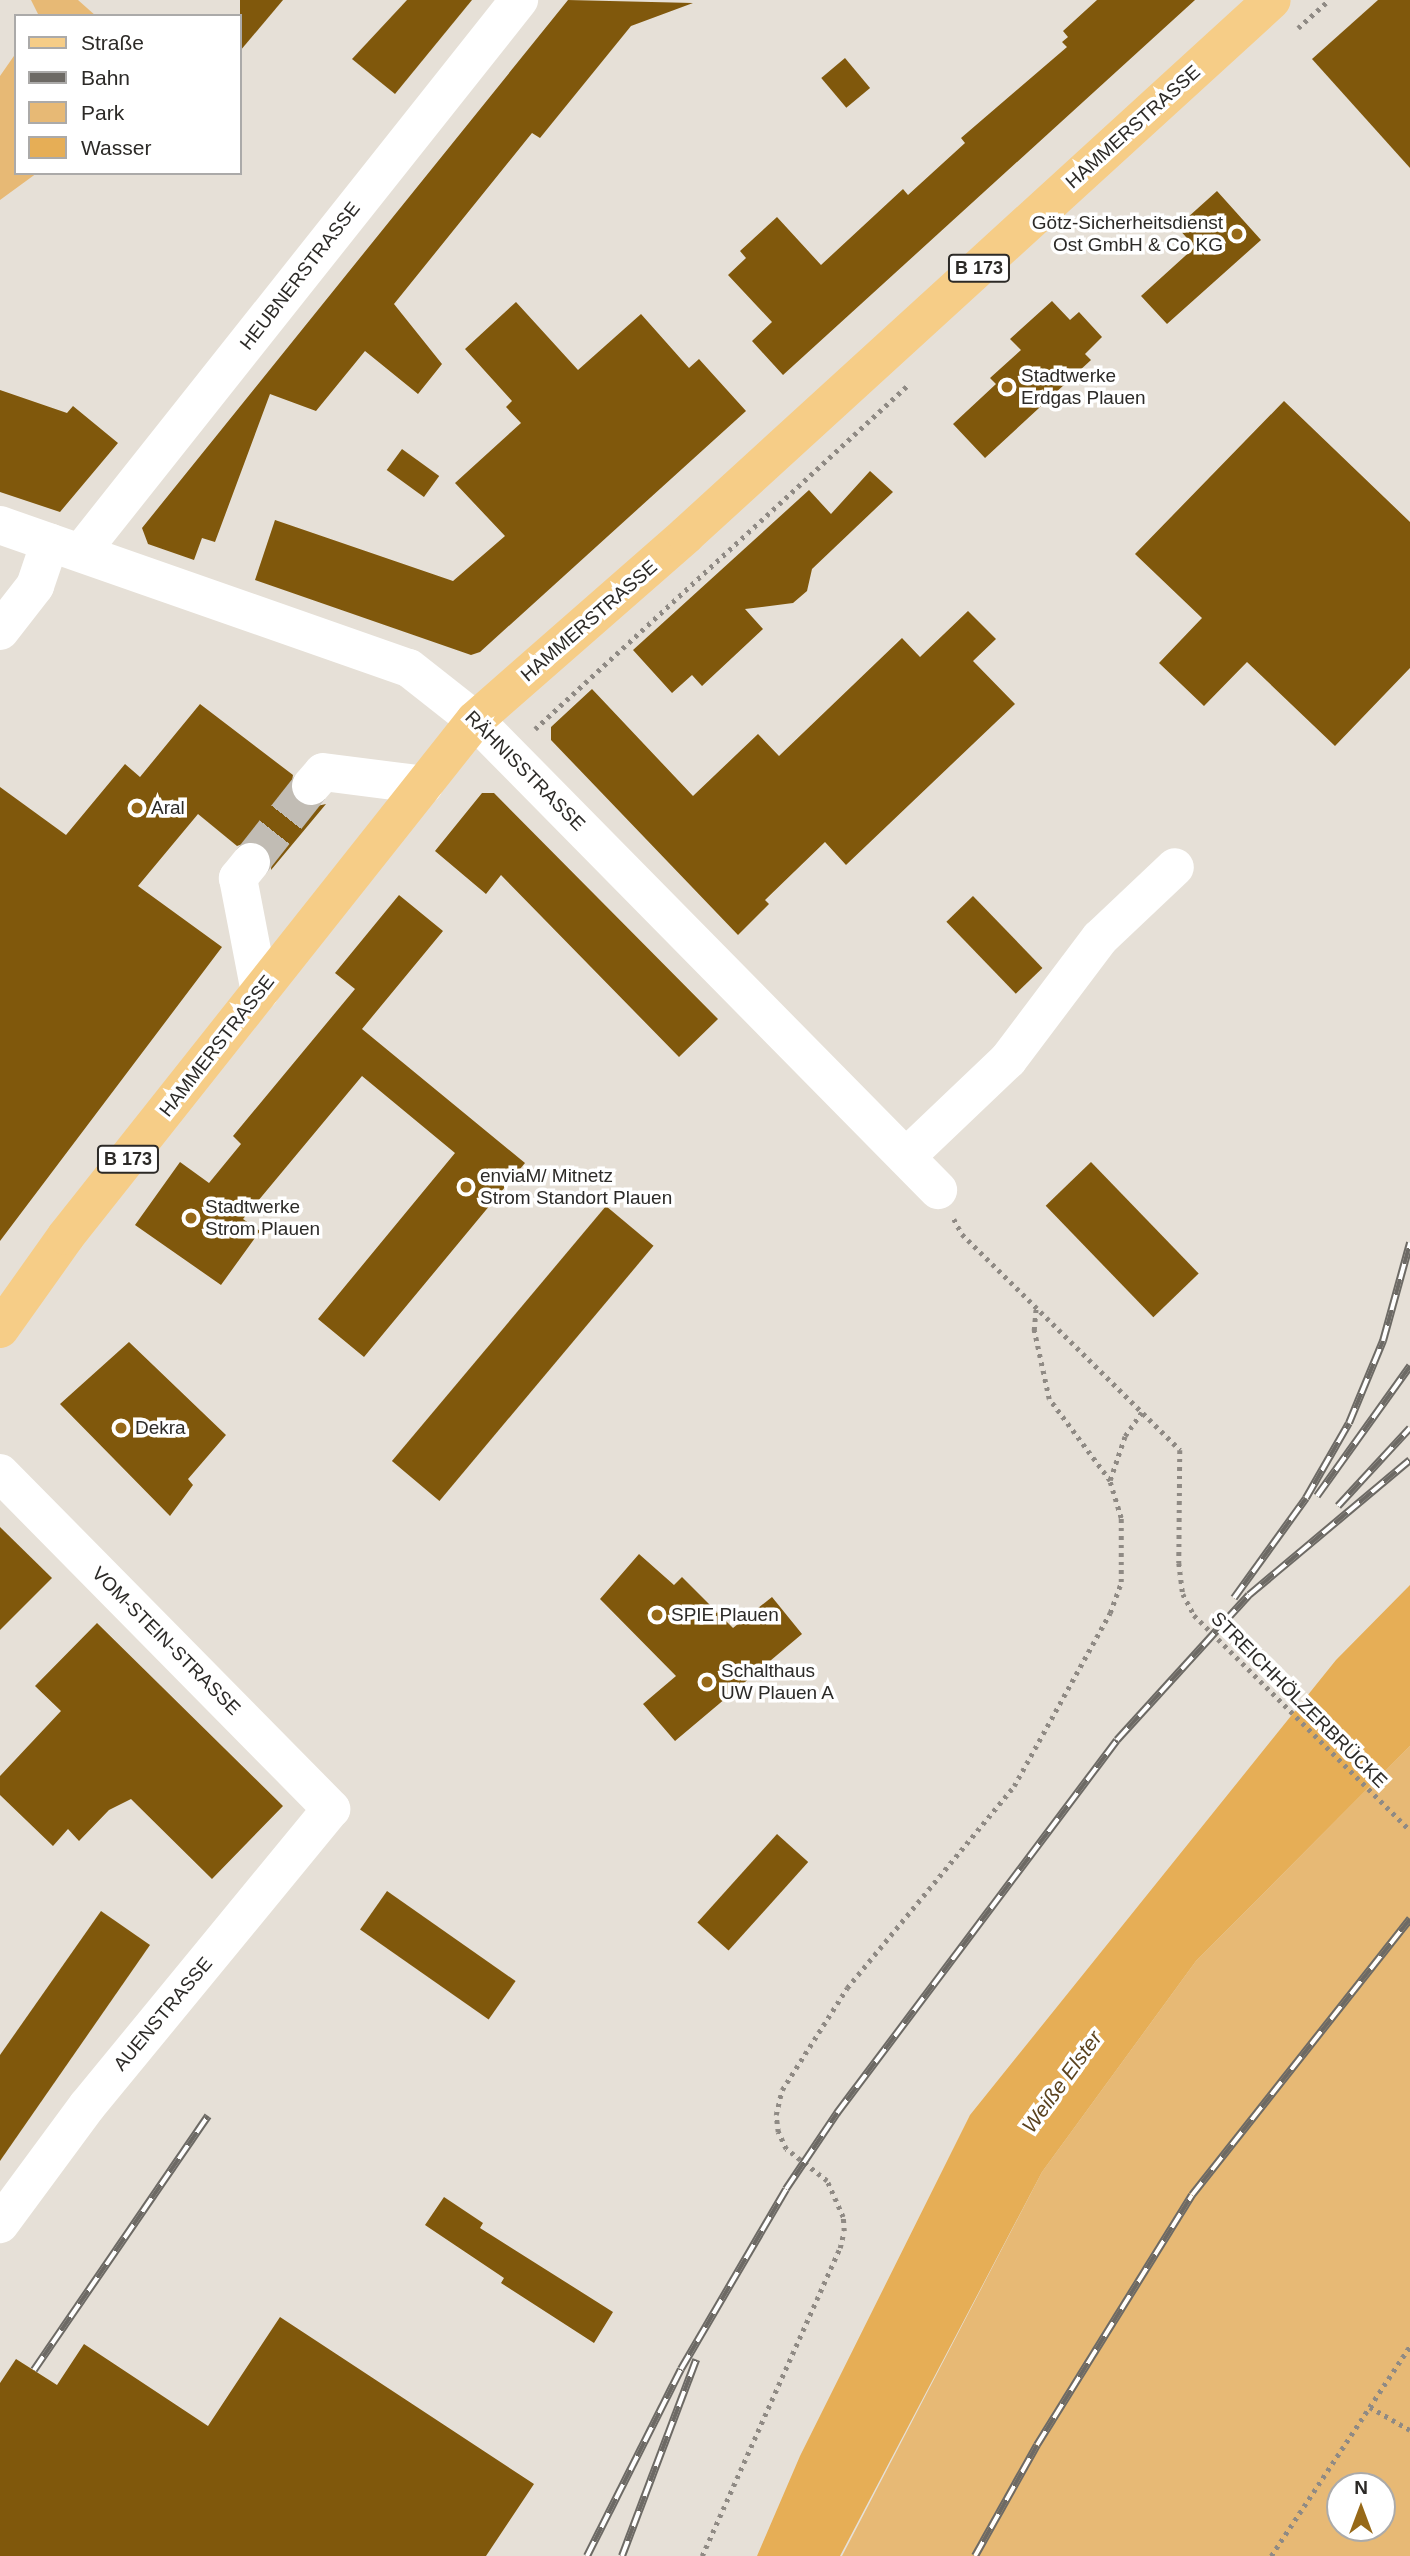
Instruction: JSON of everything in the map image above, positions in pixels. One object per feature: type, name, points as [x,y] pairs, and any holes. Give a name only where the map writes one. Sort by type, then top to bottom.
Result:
[{"type":"main road","name":"HAMMERSTRASSE","points":[[0,1329],[66,1236],[475,720],[686,535],[1272,0]]},
{"type":"street","name":"HEUBNERSTRASSE","points":[[0,631],[65,547],[519,0]]},
{"type":"street","name":"RÄHNISSTRASSE","points":[[0,525],[409,668],[475,720],[938,1190]]},
{"type":"street","points":[[312,786],[323,772],[424,785]]},
{"type":"street","points":[[251,862],[238,878],[260,992]]},
{"type":"street","points":[[906,1157],[1008,1060],[1100,938],[1175,867]]},
{"type":"street","name":"VOM-STEIN-STRASSE","points":[[0,1473],[331,1809]]},
{"type":"street","name":"AUENSTRASSE","points":[[0,2224],[87,2106],[331,1809]]},
{"type":"path","points":[[1289,37],[1329,0]]},
{"type":"path","points":[[509,754],[910,384]]},
{"type":"path","name":"STREICHHÖLZERBRÜCKE","points":[[938,1190],[962,1234],[1181,1450],[1179,1563],[1183,1594],[1194,1615],[1410,1830]]},
{"type":"path","points":[[702,2556],[840,2248],[844,2231],[843,2217],[827,2181],[786,2149],[778,2132],[775,2115],[782,2090],[847,1988],[979,1832],[1040,1744],[1110,1613],[1121,1582],[1121,1518],[1110,1481],[1049,1399],[1034,1330],[1036,1306]]},
{"type":"path","points":[[1110,1481],[1125,1436],[1142,1412]]},
{"type":"path","points":[[1279,2556],[1272,2554],[1410,2346]]},
{"type":"path","points":[[1370,2407],[1410,2430]]},
{"type":"green space","points":[[31,0],[78,0],[94,14],[38,14]]},
{"type":"green space","points":[[14,56],[14,175],[34,175],[0,200],[0,76]]},
{"type":"green space","points":[[1410,1746],[1410,2556],[842,2556],[1042,2172],[1196,1961]]},
{"type":"water","name":"Weiße Elster","points":[[1410,1585],[1410,1746],[1196,1961],[1042,2172],[840,2556],[757,2556],[800,2456],[970,2115],[1336,1660]]},
{"type":"building","points":[[240,0],[283,0],[242,49]]},
{"type":"building","points":[[407,0],[472,0],[395,94],[352,59]]},
{"type":"building","points":[[568,0],[693,3],[631,26],[540,138],[532,133],[394,304],[442,364],[418,394],[365,351],[316,411],[270,394],[215,542],[202,538],[194,560],[148,544],[142,528]]},
{"type":"building","points":[[1097,0],[1195,0],[783,375],[752,341],[772,322],[728,275],[746,258],[740,251],[777,217],[821,265],[903,189],[908,195],[965,143],[961,138],[1067,47],[1062,42],[1068,37],[1063,31]]},
{"type":"building","points":[[1378,0],[1410,0],[1410,168],[1312,59]]},
{"type":"building","points":[[845,58],[870,88],[846,108],[821,78]]},
{"type":"building","points":[[1217,191],[1261,240],[1167,324],[1141,296],[1195,247],[1177,227]]},
{"type":"building","points":[[1052,301],[1070,320],[1079,312],[1102,337],[1085,354],[1091,360],[985,458],[953,424],[996,384],[990,378],[1021,350],[1010,339]]},
{"type":"building","points":[[516,302],[578,370],[641,314],[689,368],[699,359],[746,411],[480,652],[471,655],[255,580],[275,520],[453,581],[505,536],[455,483],[521,423],[506,407],[512,401],[465,349]]},
{"type":"building","points":[[0,390],[67,413],[73,406],[118,443],[60,512],[0,492]]},
{"type":"building","points":[[1284,401],[1410,522],[1410,668],[1335,746],[1247,662],[1204,706],[1159,663],[1202,618],[1135,554]]},
{"type":"building","points":[[402,449],[439,476],[424,497],[387,470]]},
{"type":"building","points":[[870,471],[893,492],[812,569],[807,591],[793,603],[745,609],[763,629],[702,686],[692,675],[672,693],[633,650],[809,490],[831,514]]},
{"type":"building","points":[[968,611],[996,639],[973,661],[1015,704],[846,865],[825,842],[765,900],[769,904],[738,935],[551,740],[551,727],[592,689],[693,796],[758,734],[779,756],[902,638],[920,657]]},
{"type":"building","points":[[200,704],[293,775],[290,793],[297,803],[308,808],[326,804],[271,870],[272,855],[264,845],[254,840],[237,846],[198,814],[138,886],[222,947],[0,1241],[0,787],[66,835],[125,764],[140,777]]},
{"type":"building","points":[[482,793],[494,793],[718,1019],[679,1057],[501,875],[486,894],[435,851]]},
{"type":"building","name":"enviaM/ Mitnetz Strom Standort Plauen","points":[[399,895],[443,931],[362,1029],[525,1163],[364,1357],[318,1319],[455,1153],[362,1076],[243,1219],[260,1231],[221,1285],[135,1225],[180,1162],[209,1183],[241,1144],[233,1136],[355,989],[335,973]]},
{"type":"building","points":[[973,896],[1042,968],[1016,994],[946,922]]},
{"type":"building","points":[[1091,1162],[1199,1273],[1153,1317],[1046,1206]]},
{"type":"building","points":[[606,1206],[653,1246],[439,1501],[392,1461]]},
{"type":"building","name":"Dekra","points":[[129,1342],[226,1435],[188,1479],[193,1485],[170,1516],[60,1404]]},
{"type":"building","points":[[0,1527],[52,1578],[0,1630]]},
{"type":"building","points":[[639,1554],[674,1585],[682,1577],[733,1628],[772,1597],[802,1634],[675,1741],[643,1704],[676,1676],[600,1599]]},
{"type":"building","points":[[97,1623],[283,1806],[212,1879],[131,1799],[109,1810],[79,1841],[68,1829],[53,1846],[0,1795],[0,1776],[61,1711],[35,1686]]},
{"type":"building","points":[[777,1834],[808,1862],[729,1951],[697,1922]]},
{"type":"building","points":[[387,1891],[516,1981],[489,2020],[360,1930]]},
{"type":"building","points":[[101,1911],[150,1945],[0,2161],[0,2055]]},
{"type":"building","points":[[444,2197],[483,2223],[480,2228],[613,2312],[594,2343],[501,2283],[504,2278],[425,2225]]},
{"type":"building","points":[[280,2317],[534,2484],[486,2556],[0,2556],[0,2383],[16,2359],[57,2385],[84,2344],[208,2426]]},
{"type":"tunnel","points":[[251,862],[311,786]]},
{"type":"railway","points":[[1234,1598],[1306,1498],[1349,1423],[1383,1341],[1410,1243]]},
{"type":"railway","points":[[1317,1496],[1410,1366]]},
{"type":"railway","points":[[1338,1506],[1410,1428]]},
{"type":"railway","points":[[587,2556],[681,2369],[786,2189],[837,2113],[1117,1740],[1249,1595],[1410,1460]]},
{"type":"railway","points":[[975,2556],[1037,2445],[1192,2195],[1410,1919]]},
{"type":"railway","points":[[34,2370],[208,2116]]},
{"type":"railway","points":[[622,2556],[696,2360]]},
{"type":"place","name":"Götz-Sicherheitsdienst Ost GmbH & Co KG","points":[[1237,234]]},
{"type":"place","name":"Stadtwerke Erdgas Plauen","points":[[1007,387]]},
{"type":"place","name":"Aral","points":[[137,808]]},
{"type":"place","name":"enviaM/ Mitnetz Strom Standort Plauen","points":[[466,1187]]},
{"type":"place","name":"Stadtwerke Strom Plauen","points":[[191,1218]]},
{"type":"place","name":"Dekra","points":[[121,1428]]},
{"type":"place","name":"SPIE Plauen","points":[[657,1615]]},
{"type":"place","name":"Schalthaus UW Plauen A","points":[[707,1682]]}]
